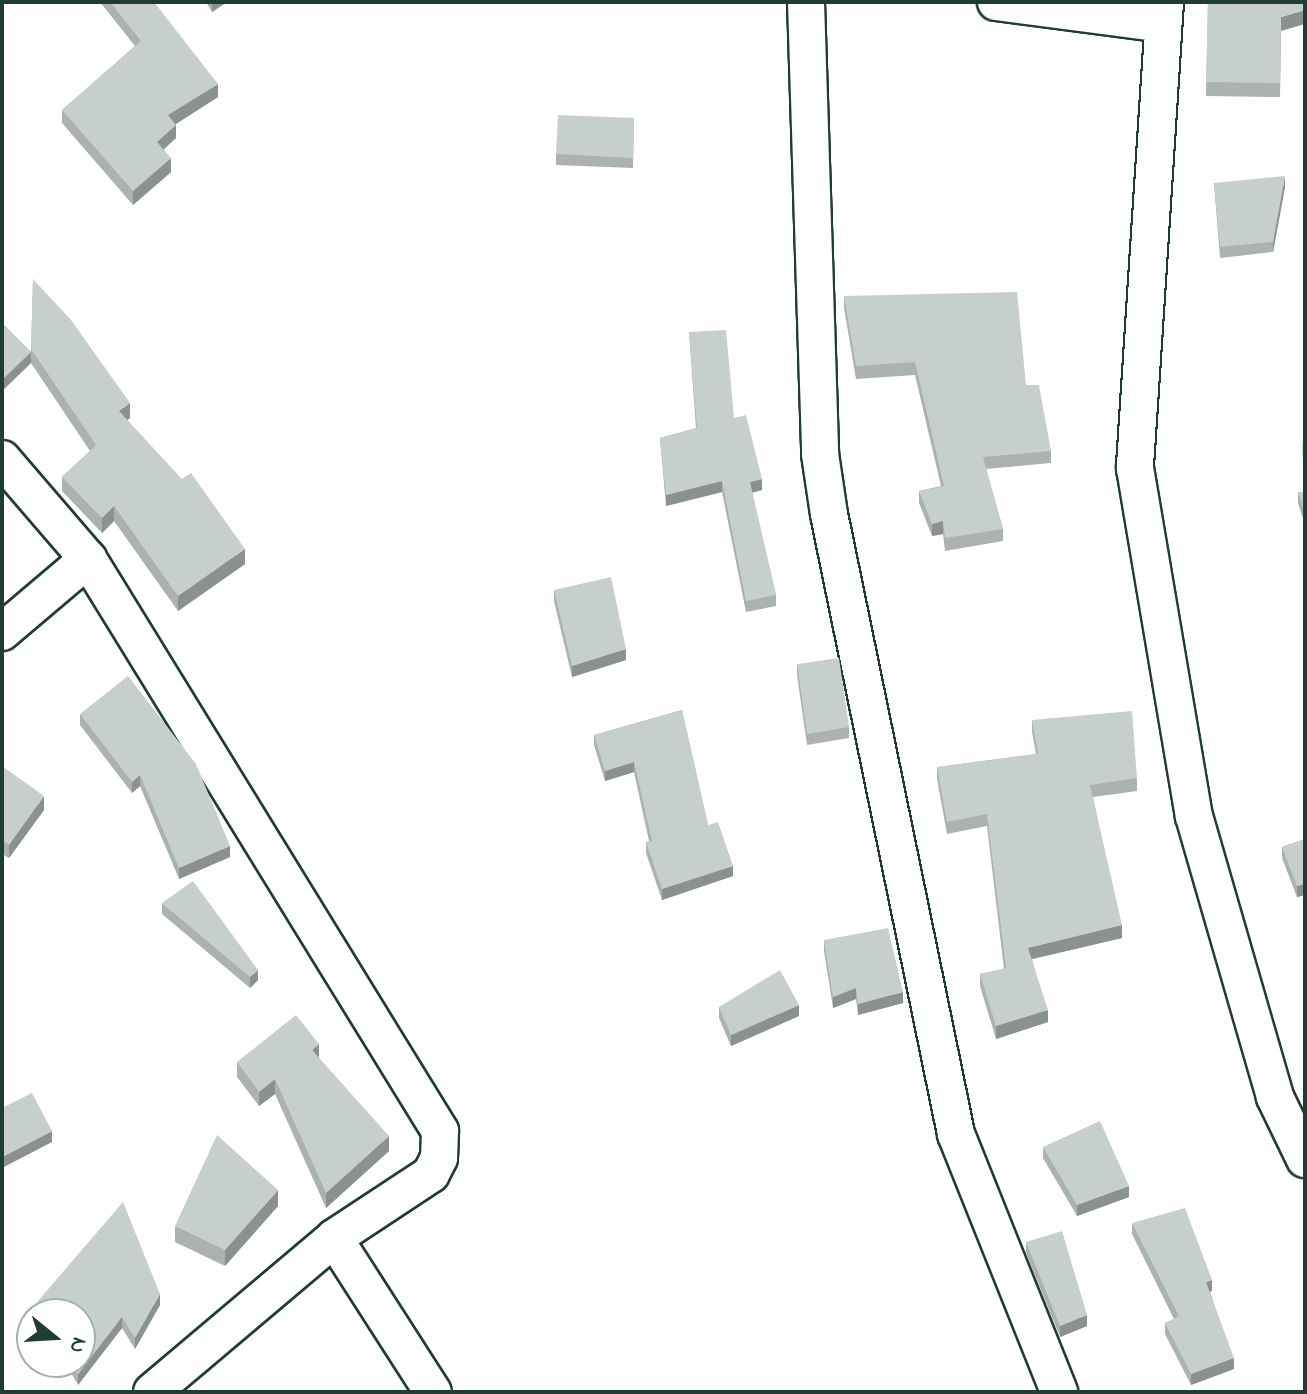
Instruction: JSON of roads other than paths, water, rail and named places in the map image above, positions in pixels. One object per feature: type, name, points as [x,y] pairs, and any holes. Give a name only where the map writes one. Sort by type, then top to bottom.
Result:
[{"type":"street","points":[[806,2],[820,454],[829,514],[956,1134],[1059,1392]]},
{"type":"street","points":[[996,2],[1164,13],[1135,468],[1194,816],[1275,1097],[1305,1159]]},
{"type":"street","points":[[2,459],[88,559],[440,1131],[439,1158],[431,1174],[334,1238],[152,1392]]},
{"type":"street","points":[[2,632],[88,559]]},
{"type":"street","points":[[334,1238],[433,1392]]}]
